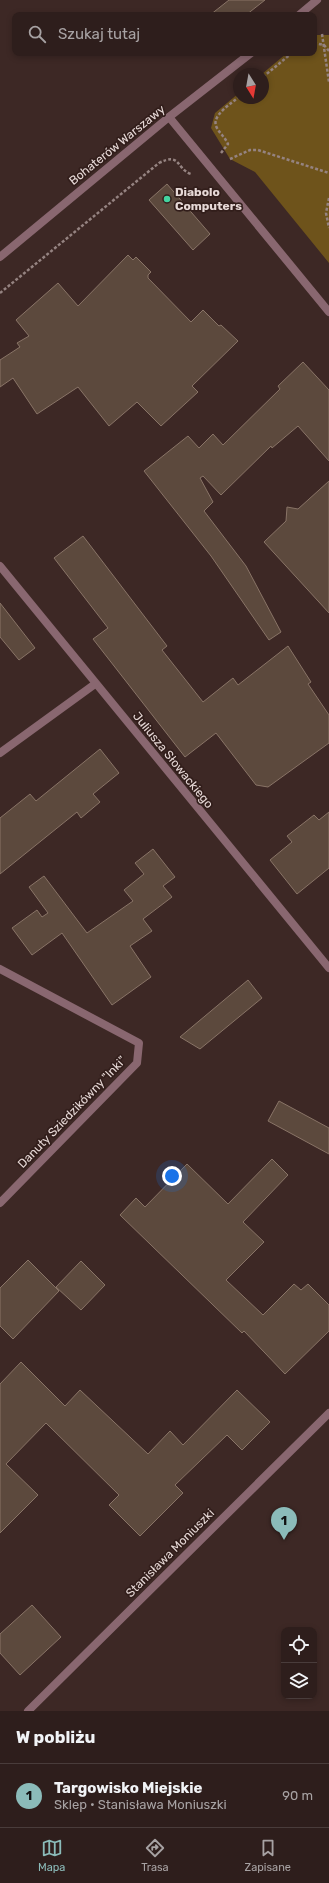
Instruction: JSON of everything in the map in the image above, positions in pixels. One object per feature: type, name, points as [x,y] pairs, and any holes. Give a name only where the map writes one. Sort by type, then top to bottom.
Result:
[{"type":"street","points":[[303,12],[317,0]]},
{"type":"street","name":"Bohaterów Warszawy","points":[[0,257],[169,117],[247,56]]},
{"type":"street","points":[[169,117],[329,312]]},
{"type":"street","name":"Juliusza Słowackiego","points":[[0,566],[95,684],[329,968]]},
{"type":"street","points":[[0,753],[95,684]]},
{"type":"street","name":"Danuty Sziedzikówny \"Inki\"","points":[[0,969],[139,1043],[137,1063],[0,1203]]},
{"type":"street","name":"Stanisława Moniuszki","points":[[28,1711],[329,1413]]},
{"type":"path","points":[[322,34],[329,82]]},
{"type":"path","points":[[317,44],[324,45],[328,49]]},
{"type":"path","points":[[269,72],[288,56]]},
{"type":"path","points":[[0,293],[159,163],[168,159],[176,160],[188,172],[193,174],[208,164],[226,149],[228,144],[216,125],[216,120],[220,114],[233,102]]},
{"type":"path","points":[[230,159],[250,150],[258,150],[329,173]]},
{"type":"path","points":[[329,198],[326,213],[329,228]]},
{"type":"shaded area","points":[[317,35],[329,35],[329,263],[255,172],[230,159],[211,128],[215,113],[233,98],[233,104],[269,104],[269,68],[283,56],[317,56]]},
{"type":"building","points":[[229,0],[265,0],[250,12],[214,12]]},
{"type":"building","points":[[167,184],[210,234],[193,250],[149,200]]},
{"type":"building","points":[[128,255],[133,260],[136,257],[151,272],[148,275],[148,278],[191,322],[203,310],[219,326],[221,325],[238,341],[192,386],[198,392],[161,426],[137,402],[109,426],[78,387],[37,414],[13,378],[0,387],[0,360],[20,347],[17,343],[29,336],[16,320],[58,283],[78,306]]},
{"type":"building","points":[[303,362],[329,390],[329,461],[298,426],[272,448],[271,446],[221,495],[203,476],[200,478],[213,502],[204,511],[246,566],[281,632],[269,640],[211,556],[144,471],[188,436],[199,448],[213,434],[223,445],[280,389],[278,386]]},
{"type":"building","points":[[329,481],[329,613],[264,542],[286,521],[287,507],[298,509]]},
{"type":"building","points":[[83,536],[167,646],[162,650],[203,702],[233,678],[238,685],[288,646],[311,682],[308,684],[329,715],[329,743],[268,787],[256,785],[216,733],[185,757],[93,639],[108,628],[54,558]]},
{"type":"building","points":[[0,603],[35,648],[19,660],[0,637]]},
{"type":"building","points":[[100,749],[119,773],[93,794],[100,802],[81,818],[77,812],[0,874],[0,818],[30,794],[36,801]]},
{"type":"building","points":[[329,812],[329,868],[297,894],[270,860],[292,842],[287,836],[314,815],[319,820]]},
{"type":"building","points":[[153,849],[175,877],[163,886],[172,897],[143,919],[152,931],[130,946],[151,977],[112,1005],[62,933],[32,955],[12,928],[37,910],[42,917],[48,913],[29,887],[44,876],[87,933],[133,901],[124,890],[144,874],[135,863]]},
{"type":"building","points":[[248,980],[262,998],[200,1049],[180,1037]]},
{"type":"building","points":[[279,1101],[329,1128],[329,1154],[268,1121]]},
{"type":"building","points":[[272,1159],[288,1175],[243,1222],[264,1242],[226,1280],[263,1315],[294,1284],[301,1290],[308,1284],[329,1305],[329,1331],[285,1374],[244,1331],[242,1333],[120,1215],[136,1198],[145,1207],[187,1164],[228,1204]]},
{"type":"building","points":[[28,1260],[59,1291],[13,1339],[0,1326],[0,1288]]},
{"type":"building","points":[[81,1261],[105,1285],[81,1310],[56,1287]]},
{"type":"building","points":[[21,1362],[65,1406],[80,1390],[148,1454],[170,1431],[183,1445],[237,1390],[270,1422],[242,1450],[227,1435],[175,1485],[183,1493],[140,1536],[109,1505],[119,1495],[46,1423],[6,1464],[38,1495],[0,1533],[0,1384]]},
{"type":"building","points":[[32,1605],[61,1637],[20,1675],[0,1653],[0,1634]]},
{"type":"place","name":"Diabolo Computers","points":[[167,199]]},
{"type":"place","name":"Targowisko Miejskie","points":[[284,1540]]}]
